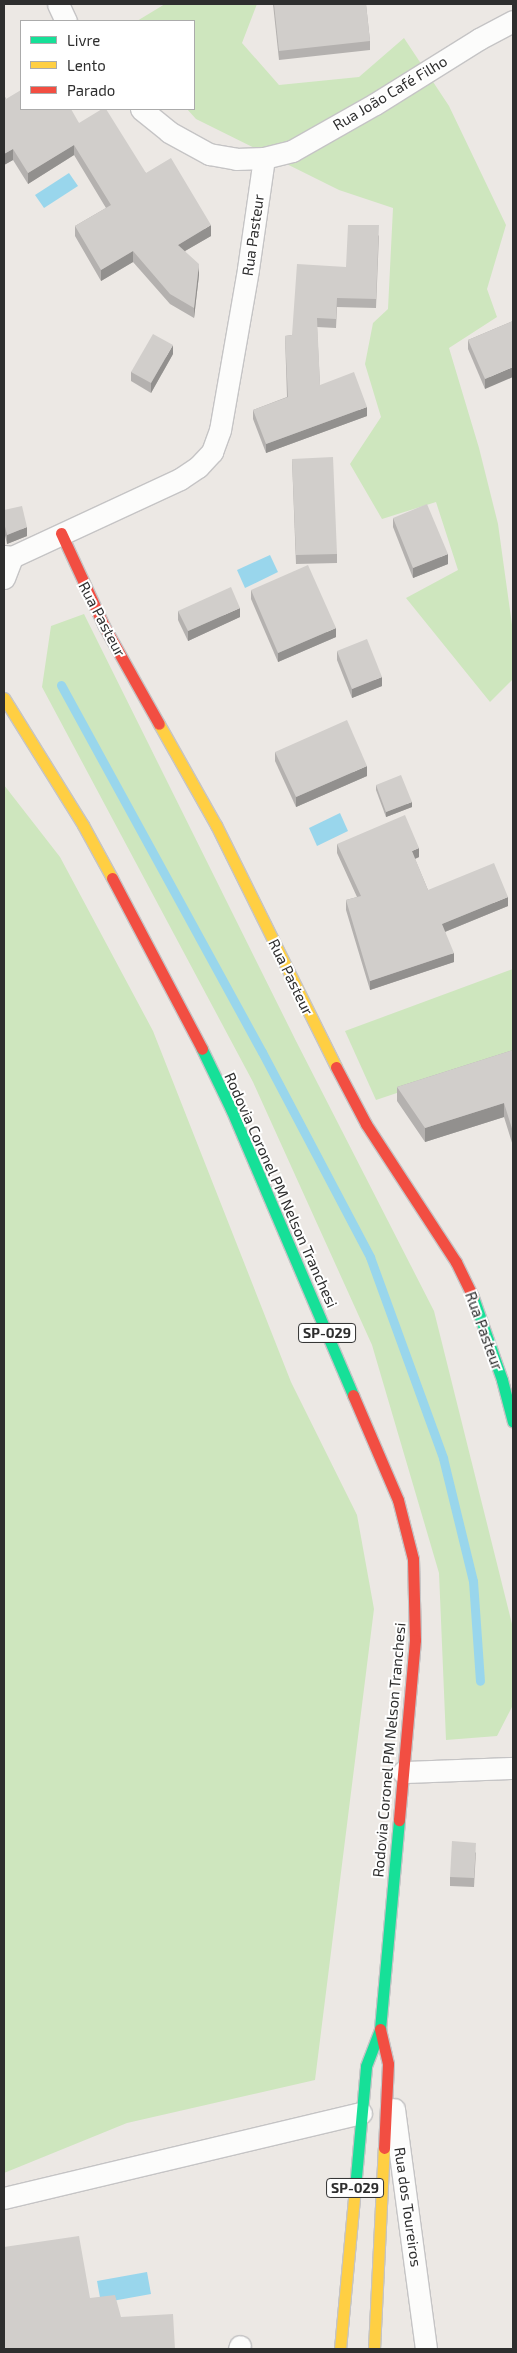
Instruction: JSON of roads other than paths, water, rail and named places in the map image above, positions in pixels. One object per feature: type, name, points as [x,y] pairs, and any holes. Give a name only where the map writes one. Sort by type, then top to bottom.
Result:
[{"type":"main road","name":"Rua Pasteur","points":[[61,532],[104,626],[216,825],[325,1047],[366,1124],[456,1262],[472,1296],[502,1380],[513,1422]]},
{"type":"main road","name":"Rodovia Coronel PM Nelson Tranchesi","points":[[4,698],[83,825],[196,1036],[266,1185],[398,1500],[406,1525],[413,1560],[415,1640],[380,2029],[366,2066],[340,2349]]},
{"type":"main road","name":"Rodovia Coronel PM Nelson Tranchesi","points":[[374,2349],[388,2064],[380,2029]]},
{"type":"street","points":[[58,4],[66,20]]},
{"type":"street","name":"Rua João Café Filho","points":[[264,158],[292,151],[375,104],[479,39],[513,21]]},
{"type":"street","points":[[142,110],[169,132],[209,154],[236,159],[264,158]]},
{"type":"street","name":"Rua Pasteur","points":[[4,578],[8,556],[180,480],[198,467],[212,452],[220,430],[248,269],[264,158]]},
{"type":"street","points":[[403,1772],[513,1768]]},
{"type":"street","name":"Rua dos Toureiros","points":[[388,2064],[426,2349]]},
{"type":"street","points":[[4,2198],[362,2113]]},
{"type":"water","points":[[69,173],[78,186],[44,208],[35,195]]},
{"type":"water","points":[[270,555],[278,572],[245,588],[237,570]]},
{"type":"water","points":[[340,813],[348,831],[317,846],[309,828]]},
{"type":"water","points":[[147,2272],[151,2294],[101,2303],[97,2281]]},
{"type":"waterway","points":[[61,685],[262,1052],[370,1257],[443,1458],[473,1581],[480,1681]]}]
